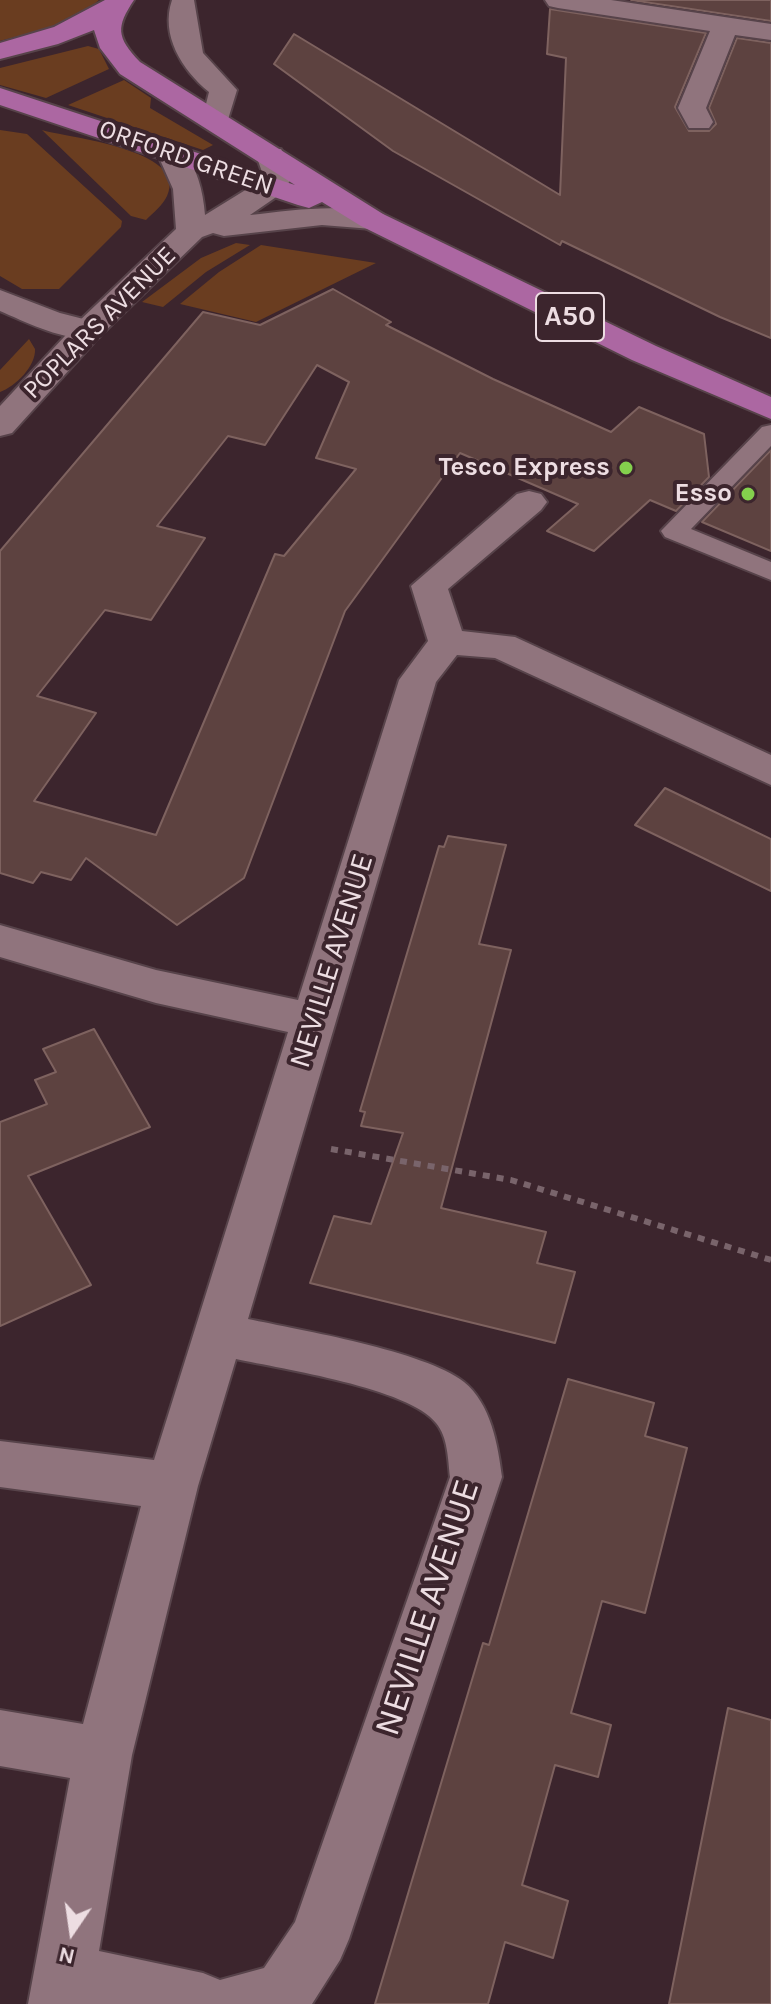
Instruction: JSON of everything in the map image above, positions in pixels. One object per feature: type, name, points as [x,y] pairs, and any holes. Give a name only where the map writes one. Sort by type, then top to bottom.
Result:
[{"type":"main road","name":"ORFORD GREEN","points":[[116,5],[106,25],[114,51],[130,68],[372,220],[644,353],[771,409]]},
{"type":"main road","name":"A50","points":[[0,51],[79,28],[116,5]]},
{"type":"main road","name":"ORFORD GREEN","points":[[0,96],[372,220]]},
{"type":"street","points":[[558,0],[771,32]]},
{"type":"street","name":"ORFORD GREEN","points":[[183,3],[185,52],[197,70],[223,90],[216,120]]},
{"type":"street","points":[[699,122],[692,108],[726,25]]},
{"type":"street","name":"POPLARS AVENUE","points":[[172,153],[188,189],[197,230]]},
{"type":"street","points":[[271,155],[277,169],[277,180],[272,187]]},
{"type":"street","name":"POPLARS AVENUE","points":[[3,418],[88,330],[197,230],[227,217],[272,187]]},
{"type":"street","points":[[197,230],[322,216],[372,220]]},
{"type":"street","points":[[0,299],[25,312],[88,330]]},
{"type":"street","points":[[529,502],[429,586],[447,642],[502,646],[771,771]]},
{"type":"street","name":"NEVILLE AVENUE","points":[[203,2004],[61,1989],[103,1755],[172,1486],[418,680],[447,642]]},
{"type":"street","points":[[0,941],[137,984],[220,1004],[315,1020]]},
{"type":"street","name":"NEVILLE AVENUE","points":[[220,1334],[406,1379],[445,1396],[469,1429],[476,1477],[319,1939],[282,1995],[238,2004]]},
{"type":"street","points":[[0,1464],[172,1486]]},
{"type":"street","points":[[0,1738],[103,1755]]},
{"type":"lane","points":[[771,432],[674,531],[771,572]]},
{"type":"path","points":[[276,1140],[511,1180],[771,1260]]},
{"type":"shaded area","points":[[0,0],[99,0],[65,22],[0,41]]},
{"type":"shaded area","points":[[88,46],[99,49],[109,69],[46,98],[0,85],[0,68]]},
{"type":"shaded area","points":[[124,80],[151,98],[150,108],[213,145],[203,150],[68,105]]},
{"type":"shaded area","points":[[0,130],[27,134],[122,221],[121,227],[59,289],[22,289],[0,276]]},
{"type":"shaded area","points":[[42,130],[143,156],[160,167],[169,180],[167,196],[146,220],[131,216]]},
{"type":"shaded area","points":[[236,243],[250,245],[206,272],[163,307],[142,302],[201,258]]},
{"type":"shaded area","points":[[261,245],[376,263],[256,322],[180,304],[219,272]]},
{"type":"shaded area","points":[[29,339],[35,349],[29,368],[0,392],[0,370]]},
{"type":"building","points":[[631,0],[771,0],[771,21]]},
{"type":"building","points":[[550,9],[706,33],[675,107],[689,131],[709,131],[716,124],[709,108],[737,38],[771,43],[771,338],[720,317],[562,241],[560,245],[393,151],[274,64],[294,34],[560,195],[566,58],[547,54]]},
{"type":"building","points":[[333,289],[391,322],[386,325],[493,379],[611,432],[639,407],[704,434],[709,477],[676,511],[650,500],[594,551],[547,531],[578,504],[460,453],[345,611],[244,878],[177,925],[86,858],[71,880],[41,872],[33,883],[0,873],[0,551],[203,312],[260,325]],"holes":[[[317,365],[349,382],[316,458],[356,469],[284,556],[275,554],[156,835],[34,801],[96,713],[37,696],[105,610],[151,620],[205,538],[157,526],[228,436],[265,445]]]},
{"type":"building","name":"Esso","points":[[771,450],[771,551],[702,522]]},
{"type":"building","points":[[665,788],[771,839],[771,891],[635,825]]},
{"type":"building","points":[[448,836],[506,845],[479,944],[511,950],[441,1208],[546,1232],[537,1263],[575,1272],[555,1343],[310,1283],[334,1216],[371,1224],[403,1133],[361,1126],[365,1112],[360,1111],[439,846],[444,847]]},
{"type":"building","points":[[94,1029],[150,1127],[28,1176],[91,1285],[0,1326],[0,1122],[47,1104],[35,1080],[56,1072],[43,1049]]},
{"type":"building","points":[[568,1379],[654,1403],[645,1436],[687,1448],[645,1613],[602,1601],[571,1713],[611,1725],[598,1777],[555,1765],[522,1885],[568,1901],[553,1958],[505,1942],[488,2004],[375,2004],[483,1643],[489,1645]]},
{"type":"building","points":[[728,1708],[771,1720],[771,2004],[669,2004]]},
{"type":"place","name":"Tesco Express","points":[[626,468]]},
{"type":"place","name":"Esso","points":[[748,494]]}]
